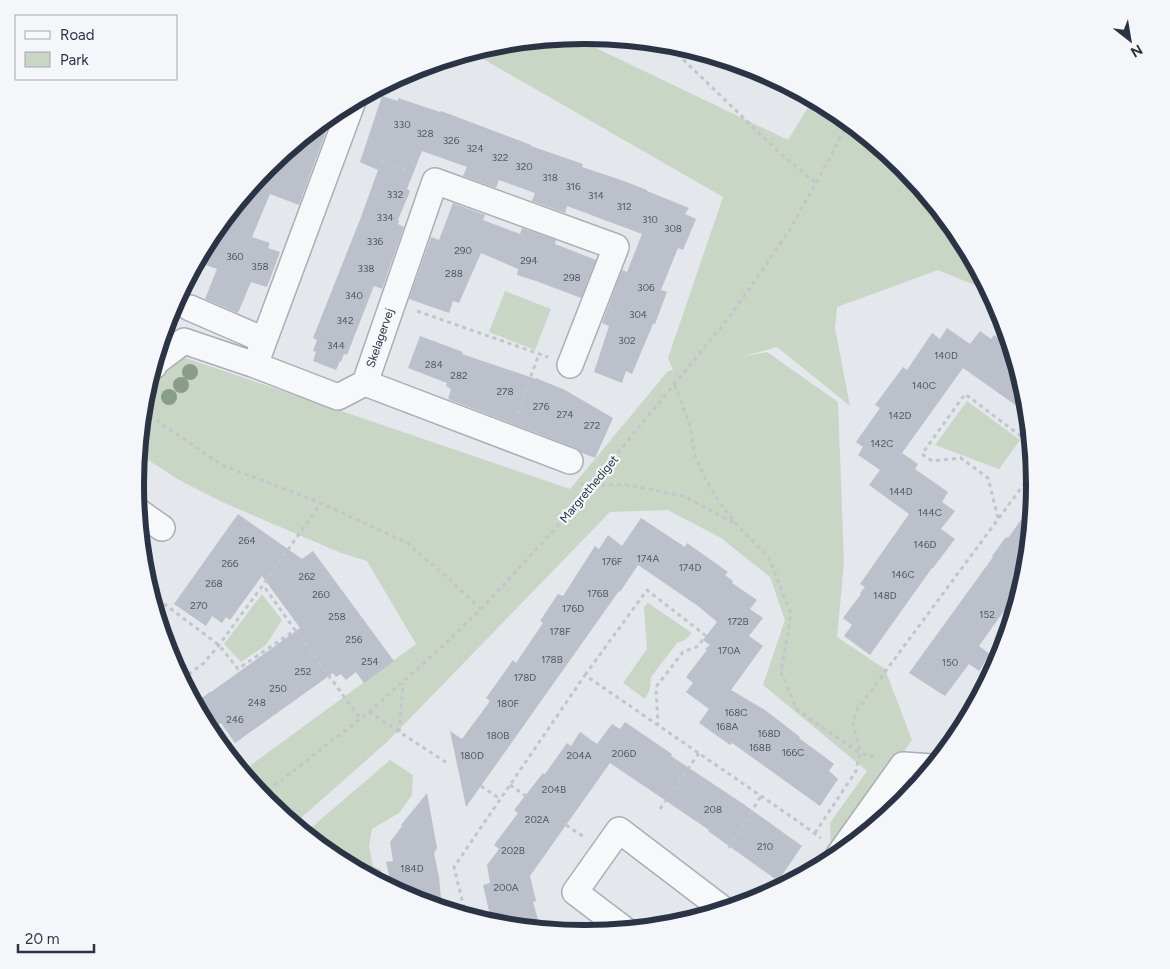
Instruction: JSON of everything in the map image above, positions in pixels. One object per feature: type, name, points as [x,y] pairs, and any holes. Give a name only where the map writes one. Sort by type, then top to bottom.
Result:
[{"type":"street","points":[[255,365],[349,113]]},
{"type":"street","points":[[435,181],[616,247],[570,365]]},
{"type":"street","name":"Skelagervej","points":[[184,341],[255,365],[338,397],[365,383],[435,181]]},
{"type":"street","points":[[183,305],[264,340]]},
{"type":"street","points":[[164,356],[184,341],[183,305]]},
{"type":"street","points":[[365,383],[570,461]]},
{"type":"street","points":[[145,516],[162,528]]},
{"type":"street","points":[[831,848],[903,765],[923,766]]},
{"type":"street","points":[[617,924],[575,892],[619,830],[717,905]]},
{"type":"path","points":[[677,53],[782,155],[816,183]]},
{"type":"path","name":"Margrethediget","points":[[268,790],[369,712],[443,646],[481,609],[556,528],[731,315],[789,231],[845,129]]},
{"type":"path","points":[[380,160],[435,181]]},
{"type":"path","points":[[393,302],[570,365]]},
{"type":"path","points":[[508,438],[540,354]]},
{"type":"path","points":[[675,385],[690,426],[694,452],[705,478],[719,502],[736,524],[769,558],[791,614],[781,672],[797,710],[860,754]]},
{"type":"path","points":[[998,519],[988,478],[961,458],[932,461],[922,454],[965,394],[1023,438]]},
{"type":"path","points":[[150,416],[222,466],[321,503],[406,544],[446,576],[481,609]]},
{"type":"path","points":[[815,833],[856,771],[860,754],[853,723],[856,711],[1026,482]]},
{"type":"path","points":[[593,485],[627,485],[684,496],[736,524]]},
{"type":"path","points":[[188,675],[204,663],[220,645],[321,503]]},
{"type":"path","points":[[263,585],[360,718]]},
{"type":"path","points":[[464,908],[454,867],[585,675],[647,590],[704,635],[700,646],[683,652],[656,687],[658,725]]},
{"type":"path","points":[[159,600],[220,645],[238,669],[295,630]]},
{"type":"path","points":[[585,675],[815,833],[831,848]]},
{"type":"path","points":[[398,732],[403,682]]},
{"type":"path","points":[[369,712],[447,763]]},
{"type":"path","points":[[660,809],[699,753]]},
{"type":"path","points":[[510,785],[532,800]]},
{"type":"path","points":[[481,786],[500,799]]},
{"type":"path","points":[[729,848],[761,796]]},
{"type":"green space","points":[[588,44],[788,140],[809,105],[853,135],[897,173],[935,216],[967,264],[978,287],[938,270],[837,307],[835,328],[850,406],[777,347],[741,357],[767,352],[838,402],[844,563],[837,637],[885,669],[912,740],[838,845],[831,850],[830,823],[867,771],[763,685],[785,620],[770,577],[721,538],[668,510],[610,512],[387,742],[299,820],[273,796],[248,768],[416,644],[367,561],[341,553],[222,502],[179,480],[145,458],[148,427],[159,370],[172,332],[183,357],[570,489],[668,371],[673,370],[668,358],[723,197],[479,57],[527,48]]},
{"type":"green space","points":[[505,291],[551,309],[535,350],[489,332]]},
{"type":"green space","points":[[967,401],[1020,440],[999,469],[935,445]]},
{"type":"green space","points":[[262,594],[282,620],[266,645],[241,662],[224,644]]},
{"type":"green space","points":[[648,603],[692,633],[685,640],[677,643],[651,677],[650,689],[645,699],[623,683],[647,649],[644,607]]},
{"type":"green space","points":[[390,760],[413,775],[412,795],[399,813],[372,829],[369,846],[373,866],[381,870],[382,875],[340,851],[310,829]]},
{"type":"building","points":[[382,96],[398,101],[398,98],[441,111],[583,164],[582,167],[621,180],[689,208],[685,214],[696,219],[683,250],[678,248],[661,290],[667,292],[655,324],[653,324],[632,374],[626,371],[622,383],[594,372],[609,326],[602,323],[622,270],[627,272],[642,234],[567,206],[565,213],[532,201],[535,193],[499,180],[496,188],[463,176],[467,167],[422,151],[407,189],[410,191],[398,220],[398,224],[404,227],[382,289],[374,286],[347,355],[344,354],[336,370],[313,361],[316,352],[313,351],[317,340],[313,338],[378,170],[360,162]]},
{"type":"building","points":[[323,131],[326,132],[299,205],[270,194],[252,237],[270,243],[268,248],[280,252],[267,287],[251,282],[238,313],[205,299],[217,269],[203,264],[235,216],[273,173],[294,153]]},
{"type":"building","points":[[453,203],[485,215],[483,220],[520,234],[522,228],[556,240],[555,244],[596,260],[581,298],[517,275],[518,269],[481,253],[459,303],[453,301],[449,313],[409,299],[431,237],[439,240]]},
{"type":"building","points":[[947,328],[970,344],[980,331],[991,339],[994,335],[1001,340],[1011,370],[1018,407],[963,368],[902,453],[918,464],[915,469],[948,492],[942,502],[955,511],[941,529],[955,539],[870,655],[844,636],[852,625],[843,618],[865,587],[860,584],[909,514],[869,485],[880,470],[858,455],[863,447],[856,442],[880,408],[875,405],[903,367],[907,370],[932,333],[940,339]]},
{"type":"building","points":[[420,336],[463,352],[462,354],[536,378],[565,390],[613,418],[595,458],[575,448],[448,399],[451,389],[446,386],[447,383],[408,368]]},
{"type":"building","points":[[238,514],[302,559],[313,551],[394,661],[364,683],[356,672],[346,680],[341,674],[336,677],[333,673],[235,743],[221,723],[217,726],[200,699],[300,628],[262,576],[230,620],[226,617],[222,623],[212,616],[206,626],[174,604]]},
{"type":"building","points":[[1025,514],[1022,542],[1010,603],[979,646],[990,654],[979,671],[969,664],[945,696],[909,673],[992,556],[1006,537],[1008,538]]},
{"type":"building","points":[[641,518],[685,547],[687,543],[728,572],[725,575],[733,581],[732,583],[757,600],[750,609],[763,618],[749,636],[763,646],[731,690],[765,710],[834,764],[829,771],[838,779],[820,806],[732,743],[730,745],[699,723],[709,709],[686,692],[693,683],[686,677],[707,650],[705,649],[710,645],[703,640],[717,622],[698,606],[638,565],[466,807],[450,731],[462,739],[490,701],[486,698],[513,660],[516,663],[543,623],[540,621],[558,594],[563,596],[595,546],[599,549],[608,535],[622,546]]},
{"type":"building","points":[[625,722],[802,846],[778,881],[709,830],[610,763],[530,876],[536,901],[533,902],[539,922],[490,915],[483,885],[490,883],[487,865],[499,849],[494,845],[518,813],[514,810],[543,773],[545,774],[567,743],[571,746],[580,732],[597,744],[612,724],[620,729]]},
{"type":"building","points":[[427,793],[437,848],[434,853],[441,901],[390,880],[386,862],[393,861],[390,842]]}]
